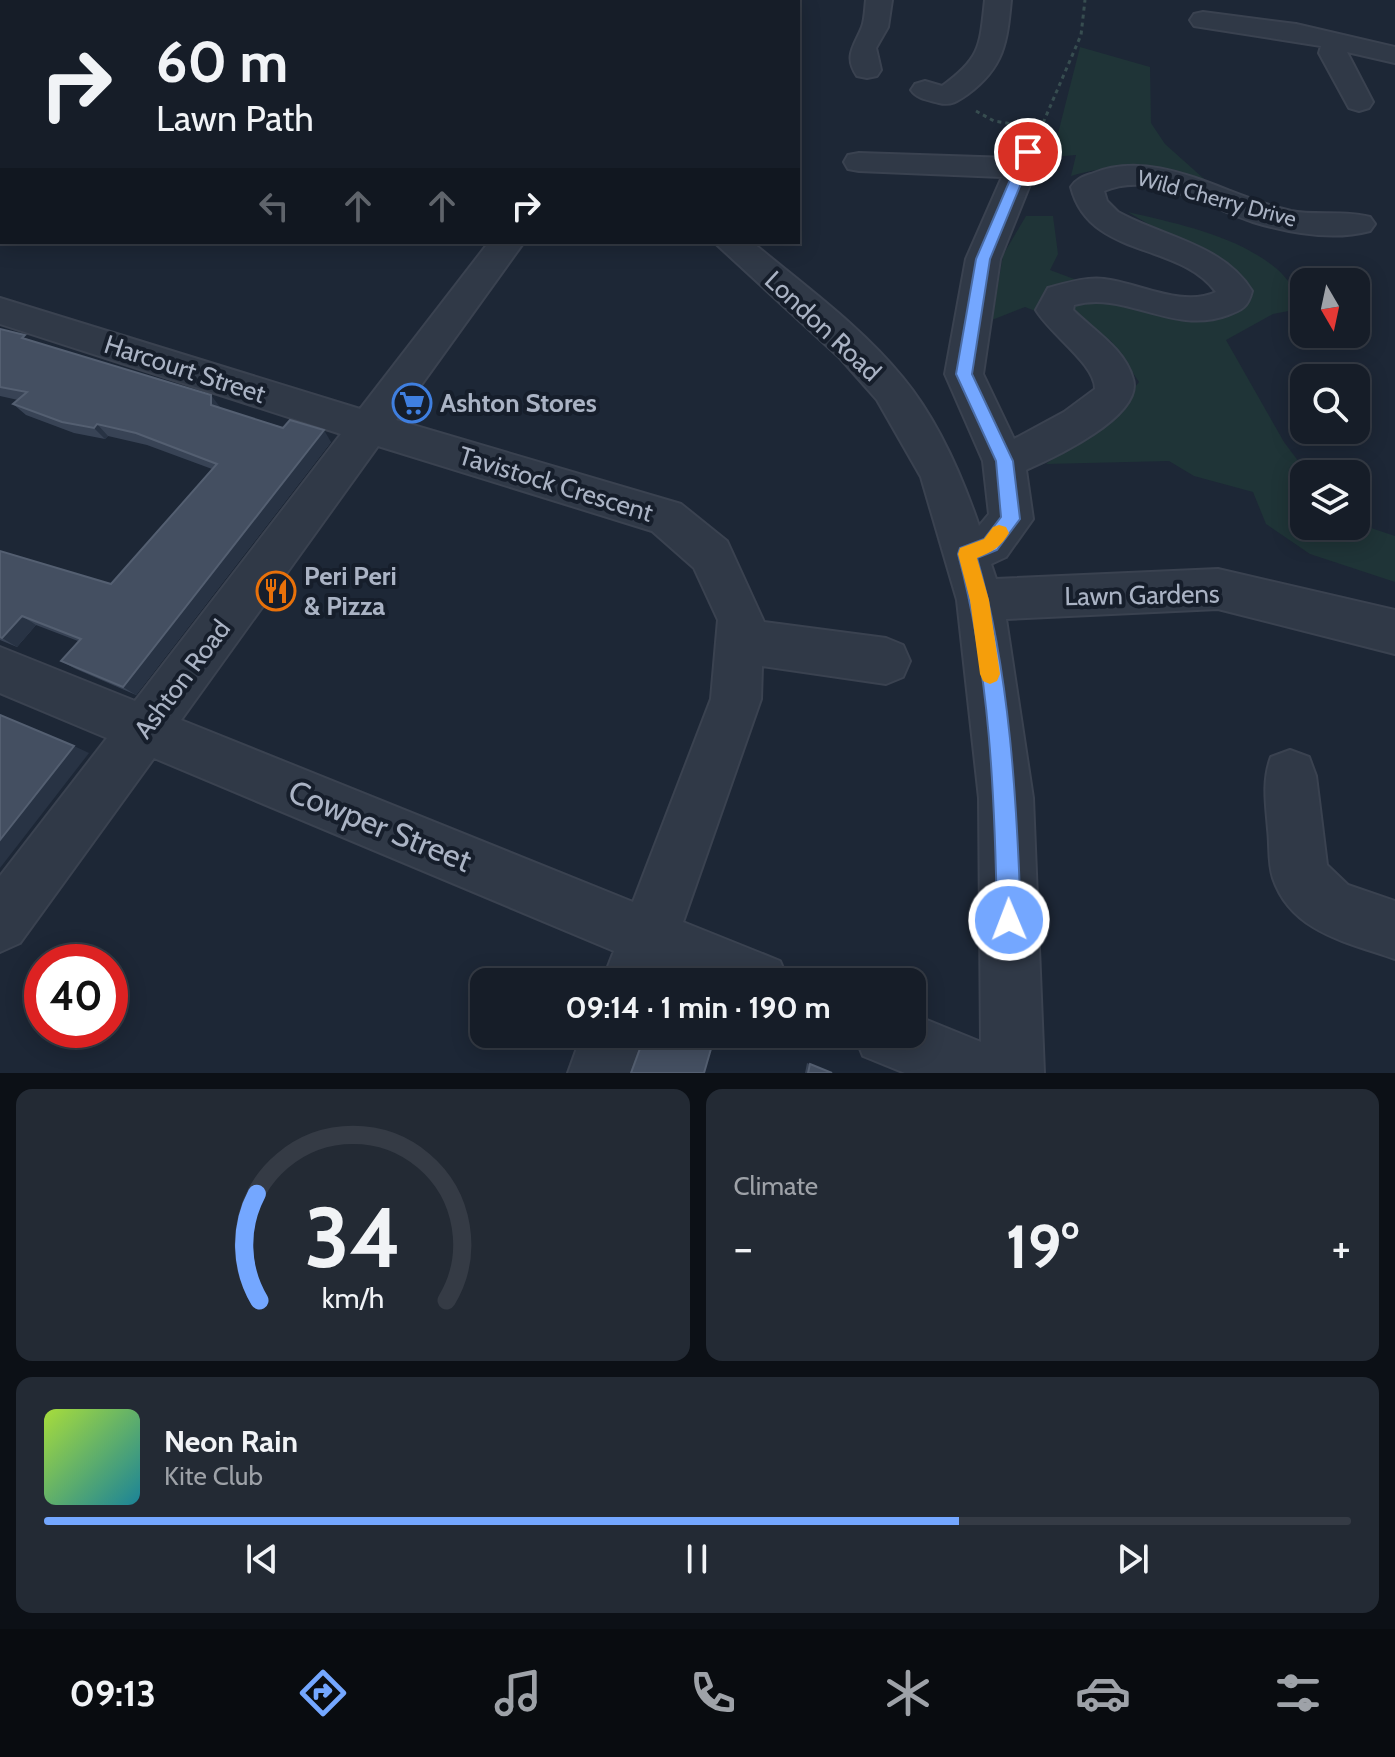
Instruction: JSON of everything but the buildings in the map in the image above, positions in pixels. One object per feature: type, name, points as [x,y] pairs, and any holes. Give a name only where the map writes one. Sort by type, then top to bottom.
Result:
[{"type":"street","points":[[867,70],[863,48],[875,27],[879,0]]},
{"type":"street","points":[[976,110],[935,93],[978,73],[994,42],[998,0]]},
{"type":"street","points":[[1203,20],[1296,32],[1395,55]]},
{"type":"street","points":[[1336,42],[1333,53],[1359,102]]},
{"type":"street","points":[[859,162],[1030,149],[983,259],[964,374],[1004,461],[1011,519],[990,544],[967,554]]},
{"type":"street","name":"Wild Cherry Drive","points":[[1004,461],[1023,456],[1111,400],[1115,388],[1113,376],[1104,362],[1058,317],[1054,310],[1061,297],[1091,290],[1191,312],[1209,310],[1232,300],[1234,291],[1223,273],[1106,219],[1092,207],[1086,196],[1087,187],[1101,177],[1139,174],[1291,222],[1358,224]]},
{"type":"street","name":"Ashton Road","points":[[0,923],[506,244]]},
{"type":"street","name":"London Road","points":[[733,244],[852,347],[891,390],[941,475],[980,600],[1006,798],[1013,1073]]},
{"type":"street","name":"Harcourt Street","points":[[0,311],[370,428]]},
{"type":"street","name":"Tavistock Crescent","points":[[370,428],[666,517],[711,555],[741,620],[736,699],[640,959]]},
{"type":"street","name":"Lawn Gardens","points":[[980,600],[1218,589],[1395,632]]},
{"type":"street","points":[[740,641],[886,661]]},
{"type":"street","name":"Cowper Street","points":[[0,670],[145,729],[640,959],[687,968]]},
{"type":"street","points":[[1290,776],[1300,875],[1313,894],[1332,908],[1395,930]]},
{"type":"street","points":[[599,1073],[608,1048]]},
{"type":"street","points":[[919,1048],[980,1073]]},
{"type":"path","points":[[976,110],[1030,149],[1081,35],[1085,0]]},
{"type":"green space","points":[[1080,47],[1150,67],[1151,123],[1165,144],[1212,186],[1158,172],[1126,168],[1071,176],[1076,155],[1052,157]]},
{"type":"green space","points":[[1128,212],[1206,232],[1243,247],[1277,269],[1290,284],[1290,311],[1273,314],[1226,340],[1298,460],[1290,460],[1290,540],[1370,540],[1370,528],[1395,536],[1395,582],[1310,554],[1266,524],[1253,492],[1194,476],[1169,461],[1046,464],[1119,407],[1139,382],[1111,341],[1025,307],[992,320],[1003,255],[1026,216],[1053,216],[1058,254],[1050,270],[1106,291],[1157,303],[1235,294],[1165,234]]},
{"type":"slow traffic","points":[[990,674],[980,600],[967,554],[990,544],[999,533]]},
{"type":"place","name":"Ashton Stores","points":[[412,403]]},
{"type":"place","name":"Peri Peri & Pizza","points":[[276,591]]},
{"type":"route","points":[[1009,920],[1006,798],[980,600],[967,554],[990,544],[1011,519],[1004,461],[964,374],[983,259],[1028,152]]}]
